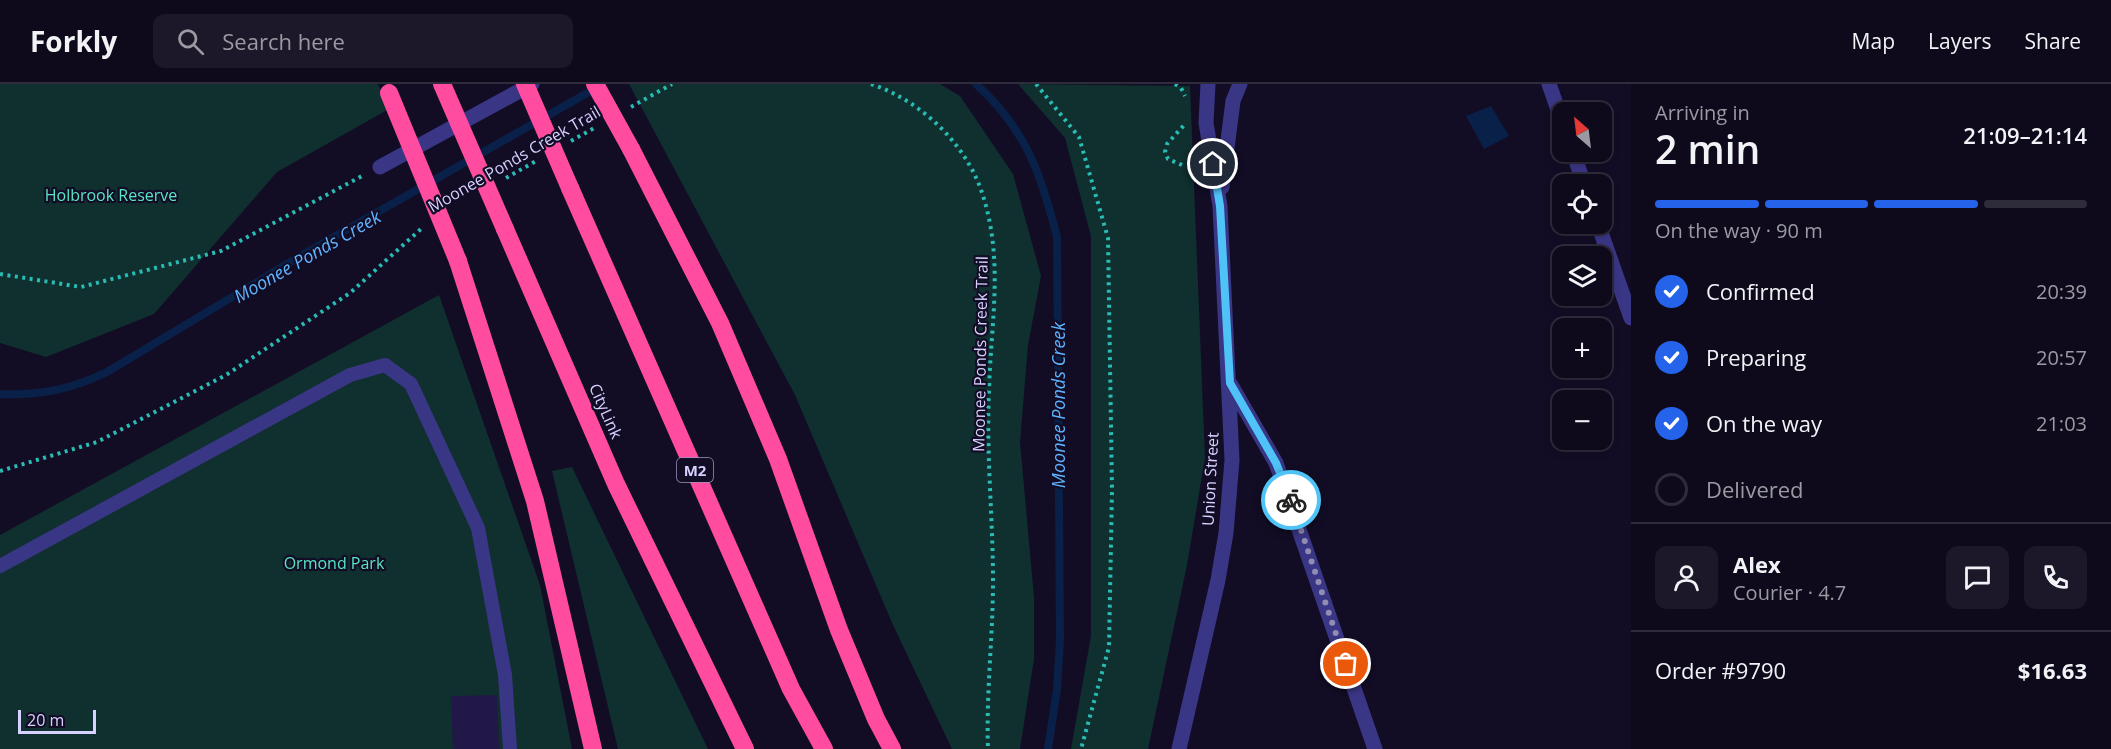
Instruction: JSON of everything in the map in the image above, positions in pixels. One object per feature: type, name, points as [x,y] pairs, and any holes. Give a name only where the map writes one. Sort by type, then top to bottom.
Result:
[{"type":"highway","name":"CityLink","points":[[442,84],[616,484],[745,749]]},
{"type":"highway","name":"M2","points":[[525,84],[791,689],[824,749]]},
{"type":"highway","points":[[595,84],[720,323],[778,459],[839,630],[876,719],[892,749]]},
{"type":"highway","points":[[387,89],[458,261],[535,501],[592,749]]},
{"type":"street","points":[[380,167],[532,84]]},
{"type":"street","name":"Union Street","points":[[1179,749],[1218,580],[1226,532],[1232,460],[1220,206],[1206,123],[1208,84]]},
{"type":"street","name":"Union Street","points":[[1220,206],[1229,121],[1233,100],[1240,84]]},
{"type":"street","points":[[1549,84],[1555,102]]},
{"type":"street","points":[[1602,234],[1631,318]]},
{"type":"street","points":[[1230,383],[1276,463],[1375,749]]},
{"type":"lane","points":[[0,566],[350,375],[385,365],[411,384],[478,528],[505,675],[510,749]]},
{"type":"path","points":[[627,109],[672,84]]},
{"type":"path","name":"Moonee Ponds Creek Trail","points":[[871,84],[887,89],[931,118],[963,152],[980,187],[994,238],[994,307],[988,391],[993,610],[986,704],[988,749]]},
{"type":"path","points":[[1036,84],[1079,137],[1108,238],[1112,490],[1109,647],[1081,749]]},
{"type":"path","points":[[1175,84],[1181,88],[1186,100]]},
{"type":"path","points":[[1182,165],[1168,159],[1165,152],[1167,144],[1189,119]]},
{"type":"path","name":"Moonee Ponds Creek Trail","points":[[565,144],[606,120]]},
{"type":"path","name":"Moonee Ponds Creek Trail","points":[[504,179],[545,155]]},
{"type":"path","points":[[0,274],[81,287],[221,251],[380,167]]},
{"type":"path","name":"Moonee Ponds Creek Trail","points":[[0,471],[97,442],[226,375],[350,293],[423,227]]},
{"type":"green space","name":"Holbrook Reserve","points":[[0,84],[378,84],[389,109],[277,172],[154,314],[46,357],[0,343]]},
{"type":"green space","points":[[629,84],[940,84],[960,96],[1013,174],[1041,276],[1028,345],[1020,442],[1034,597],[1034,659],[1020,749],[952,749],[893,625],[795,395]]},
{"type":"green space","points":[[1018,84],[1190,86],[1205,458],[1187,565],[1148,749],[1071,749],[1091,636],[1091,236],[1065,138]]},
{"type":"green space","name":"Ormond Park","points":[[439,295],[540,585],[572,749],[0,749],[0,535]]},
{"type":"green space","points":[[572,467],[708,749],[618,749],[552,471]]},
{"type":"water","points":[[1491,106],[1509,136],[1484,149],[1466,116]]},
{"type":"building","points":[[497,695],[499,749],[453,749],[451,696]]},
{"type":"waterway","name":"Moonee Ponds Creek","points":[[976,84],[1008,118],[1029,154],[1045,193],[1057,237],[1060,640],[1057,689],[1048,749]]},
{"type":"waterway","name":"Moonee Ponds Creek","points":[[0,394],[28,394],[55,390],[81,383],[107,372],[297,258],[596,88]]},
{"type":"way so far","points":[[1291,500],[1346,664]]},
{"type":"route","points":[[1213,164],[1220,206],[1230,383],[1276,463],[1291,500]]}]
